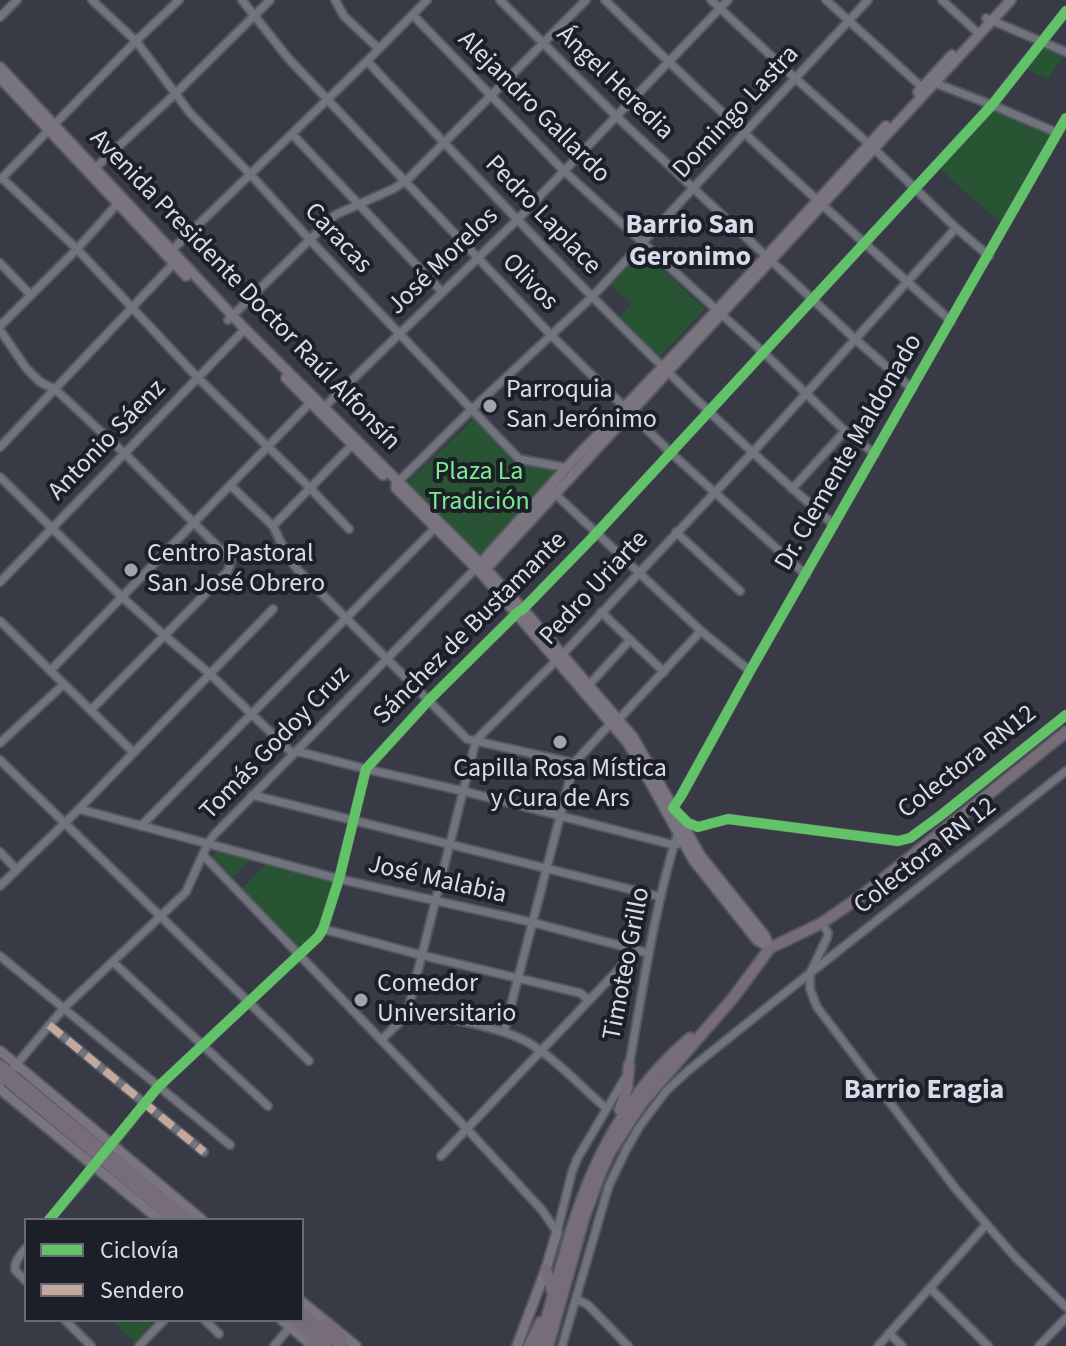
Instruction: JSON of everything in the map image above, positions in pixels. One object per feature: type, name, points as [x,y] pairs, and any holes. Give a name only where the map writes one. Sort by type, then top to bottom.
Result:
[{"type":"highway","points":[[548,1346],[584,1218],[610,1152],[642,1103],[733,998],[770,948],[822,923],[864,894],[1066,732]]},
{"type":"highway","points":[[615,1125],[666,1060],[711,1022]]},
{"type":"highway","points":[[538,1346],[582,1198],[625,1099],[629,1065]]},
{"type":"highway","points":[[4,1076],[162,1205],[186,1218]]},
{"type":"highway","points":[[162,1205],[172,1218]]},
{"type":"highway","points":[[529,1346],[552,1301],[546,1269]]},
{"type":"highway","points":[[304,1315],[342,1346]]},
{"type":"highway","points":[[289,1322],[327,1346]]},
{"type":"highway","points":[[327,1323],[349,1346]]},
{"type":"main road","points":[[481,569],[977,32],[1003,0]]},
{"type":"main road","points":[[988,20],[1011,0]]},
{"type":"main road","points":[[924,89],[935,83],[977,32]]},
{"type":"main road","name":"Avenida Presidente Doctor Raúl Alfonsín","points":[[0,67],[51,127],[310,403],[321,410],[352,445],[396,484]]},
{"type":"main road","name":"Avenida Presidente Doctor Raúl Alfonsín","points":[[0,78],[94,169],[120,201]]},
{"type":"main road","name":"Avenida Presidente Doctor Raúl Alfonsín","points":[[242,331],[481,569],[615,721],[633,737],[673,808],[682,836]]},
{"type":"main road","name":"Avenida Presidente Doctor Raúl Alfonsín","points":[[559,657],[588,686],[615,721],[682,836],[765,936],[770,948]]},
{"type":"main road","points":[[0,1051],[4,1076],[103,1156],[199,1218]]},
{"type":"main road","points":[[103,1156],[158,1218]]},
{"type":"main road","points":[[517,1346],[557,1232]]},
{"type":"main road","points":[[304,1304],[356,1346]]},
{"type":"main road","points":[[289,1322],[313,1346]]},
{"type":"street","points":[[0,17],[17,0]]},
{"type":"street","name":"Caracas","points":[[92,0],[136,41],[174,95],[207,132],[519,459],[570,470]]},
{"type":"street","name":"Olivos","points":[[242,0],[288,58],[551,335],[670,452],[806,575]]},
{"type":"street","points":[[94,169],[270,0]]},
{"type":"street","points":[[346,0],[337,3],[344,16],[379,49]]},
{"type":"street","points":[[0,447],[56,390],[132,307],[172,257],[250,174],[426,0]]},
{"type":"street","name":"Ángel Heredia","points":[[500,0],[617,117],[912,389]]},
{"type":"street","points":[[230,318],[335,215],[406,181],[586,0]]},
{"type":"street","points":[[605,0],[668,62],[951,321]]},
{"type":"street","points":[[711,0],[989,256]]},
{"type":"street","name":"José Morelos","points":[[321,410],[517,220],[728,0]]},
{"type":"street","points":[[826,0],[924,89]]},
{"type":"street","name":"Domingo Lastra","points":[[396,484],[592,297],[868,0]]},
{"type":"street","points":[[942,0],[977,32]]},
{"type":"street","points":[[174,1],[1,179],[77,249],[198,378],[349,529]]},
{"type":"street","name":"Sánchez de Bustamante","points":[[51,1218],[158,1087],[318,937],[339,879],[366,769],[429,700],[597,533],[992,105],[1066,11]]},
{"type":"street","name":"Alejandro Gallardo","points":[[413,15],[564,171],[845,431],[875,454]]},
{"type":"street","points":[[988,20],[1066,52]]},
{"type":"street","name":"Pedro Laplace","points":[[367,61],[664,370],[834,525]]},
{"type":"street","points":[[935,83],[1058,133]]},
{"type":"street","name":"Dr. Clemente Maldonado","points":[[673,808],[1066,118]]},
{"type":"street","points":[[292,134],[442,292]]},
{"type":"street","points":[[91,710],[228,571],[231,560],[124,453],[56,390],[40,382],[26,368],[0,328],[120,201]]},
{"type":"street","name":"Pedro Uriarte","points":[[476,740],[753,452],[956,228]]},
{"type":"street","points":[[0,263],[30,294]]},
{"type":"street","name":"Antonio Sáenz","points":[[0,582],[242,331]]},
{"type":"street","points":[[51,670],[310,403]]},
{"type":"street","points":[[792,489],[845,431]]},
{"type":"street","points":[[273,526],[352,445]]},
{"type":"street","points":[[0,477],[122,597],[295,752],[561,816],[682,836]]},
{"type":"street","points":[[231,486],[273,526],[297,569],[467,739],[574,763]]},
{"type":"street","points":[[552,491],[701,631],[750,671]]},
{"type":"street","points":[[141,826],[438,526]]},
{"type":"street","points":[[676,532],[740,591]]},
{"type":"street","name":"Tomás Godoy Cruz","points":[[4,1076],[63,1009],[186,892],[208,843],[252,795],[481,569]]},
{"type":"street","points":[[0,886],[273,609]]},
{"type":"street","points":[[601,612],[664,672]]},
{"type":"street","points":[[0,621],[133,752]]},
{"type":"street","points":[[504,1032],[574,763],[701,631]]},
{"type":"street","points":[[588,686],[630,640]]},
{"type":"street","points":[[0,743],[64,684]]},
{"type":"street","name":"Colectora RN12","points":[[682,836],[728,819],[898,841],[910,838],[1066,715]]},
{"type":"street","points":[[381,1040],[408,1010],[476,740]]},
{"type":"street","points":[[0,760],[309,1061]]},
{"type":"street","name":"Colectora RN 12","points":[[562,1346],[609,1185],[626,1150],[666,1091],[1066,771]]},
{"type":"street","points":[[252,795],[661,897]]},
{"type":"street","points":[[673,808],[692,825],[706,826]]},
{"type":"street","name":"José Malabia","points":[[79,809],[339,879],[531,922],[648,953]]},
{"type":"street","name":"Timoteo Grillo","points":[[557,1232],[577,1159],[622,1084],[629,1065],[648,953],[661,897],[682,836]]},
{"type":"street","points":[[0,852],[16,869]]},
{"type":"street","points":[[204,856],[467,1129],[542,1210],[557,1232]]},
{"type":"street","points":[[822,923],[828,933],[827,938],[810,973],[810,989],[817,1007],[955,1188],[1015,1257],[1066,1307]]},
{"type":"street","points":[[323,929],[580,993],[589,1000]]},
{"type":"street","points":[[441,1156],[637,950]]},
{"type":"street","points":[[0,956],[230,1145]]},
{"type":"street","points":[[113,962],[268,1106]]},
{"type":"street","points":[[408,1010],[504,1032],[527,1042],[606,1108]]},
{"type":"street","points":[[49,1025],[204,1152]]},
{"type":"street","points":[[542,1210],[563,1207]]},
{"type":"street","points":[[878,1346],[986,1225]]},
{"type":"street","points":[[24,1250],[17,1258],[15,1270],[24,1279]]},
{"type":"street","points":[[930,1288],[988,1346]]},
{"type":"street","points":[[576,1299],[588,1305],[628,1346]]},
{"type":"street","points":[[1039,1346],[1066,1318]]},
{"type":"street","points":[[67,1322],[91,1346]]},
{"type":"street","points":[[139,1346],[162,1322]]},
{"type":"street","points":[[207,1322],[219,1334]]},
{"type":"street","points":[[274,1346],[289,1322]]},
{"type":"street","points":[[889,1333],[902,1346]]},
{"type":"green space","points":[[1043,46],[1064,55],[1048,79],[1025,69]]},
{"type":"green space","points":[[992,105],[1058,133],[1006,226],[936,165]]},
{"type":"green space","points":[[641,249],[705,309],[659,358],[619,317],[631,304],[609,283]]},
{"type":"green space","name":"Plaza La Tradición","points":[[474,418],[519,463],[557,471],[481,557],[408,482]]},
{"type":"green space","points":[[217,850],[251,859],[232,878],[212,858]]},
{"type":"green space","points":[[266,864],[333,882],[324,917],[315,934],[299,949],[242,889]]},
{"type":"green space","points":[[113,1322],[148,1322],[153,1327],[136,1344]]},
{"type":"marked path","points":[[49,1025],[204,1152]]},
{"type":"cycle path","points":[[51,1218],[158,1087],[318,937],[339,879],[366,769],[429,700],[592,538],[992,105],[1066,11]]},
{"type":"cycle path","points":[[1066,118],[673,808],[688,823],[698,827],[728,819],[898,841],[910,838],[940,816],[1066,715]]},
{"type":"place","name":"Parroquia San Jerónimo","points":[[490,406]]},
{"type":"place","name":"Centro Pastoral San José Obrero","points":[[131,570]]},
{"type":"place","name":"Capilla Rosa Mística y Cura de Ars","points":[[560,742]]},
{"type":"place","name":"Comedor Universitario","points":[[361,1000]]},
{"type":"district","name":"Barrio San Geronimo","points":[[690,243]]},
{"type":"district","name":"Barrio Eragia","points":[[924,1092]]}]
